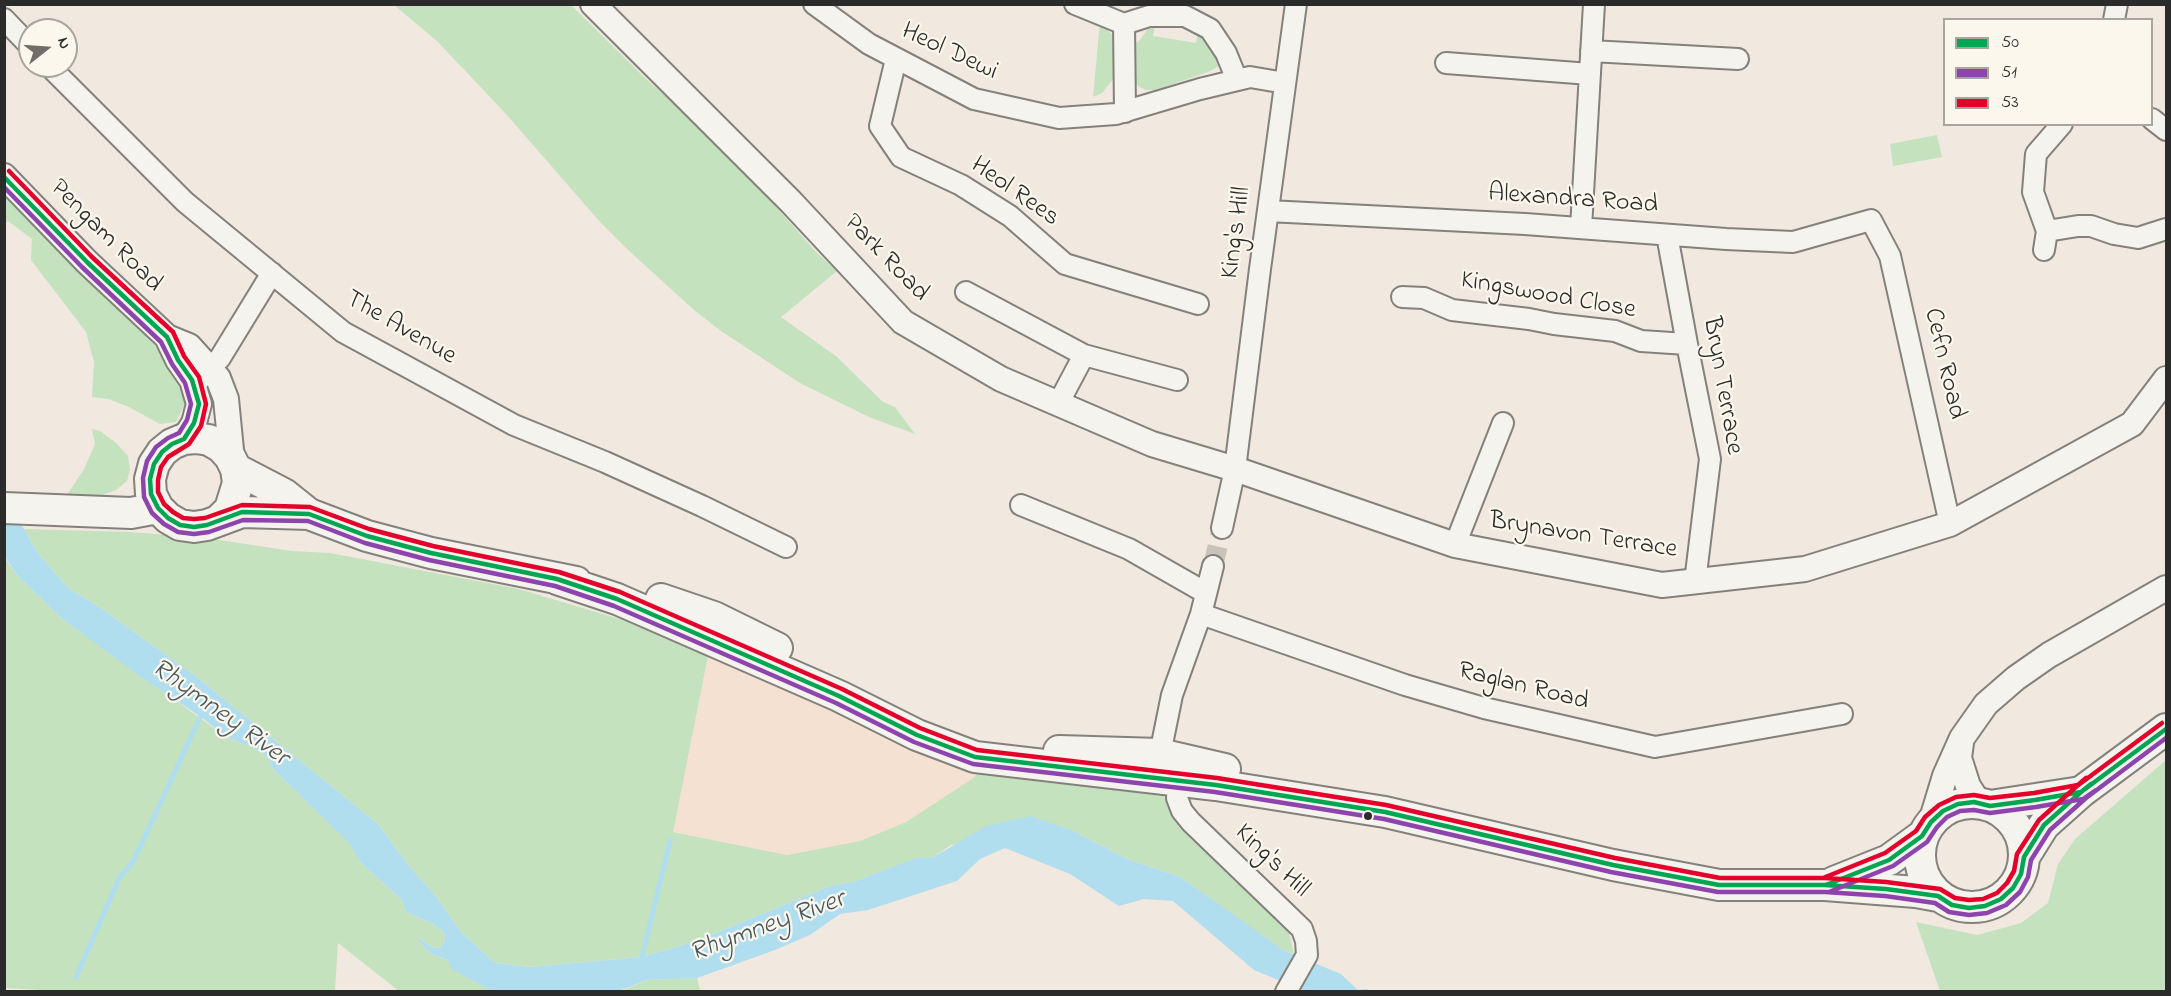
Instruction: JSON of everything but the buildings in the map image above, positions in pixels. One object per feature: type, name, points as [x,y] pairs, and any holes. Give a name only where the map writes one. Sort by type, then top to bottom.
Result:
[{"type":"main road","points":[[220,519],[230,509],[235,496],[238,483],[234,465],[221,447],[209,440],[184,439],[172,444],[153,464],[150,479],[151,494],[158,508],[180,525],[194,527],[207,525],[242,512],[309,514],[367,536],[431,554],[668,601],[714,617],[869,693],[978,740],[1012,747],[1061,751],[1160,754],[1254,775],[1379,811],[1613,865],[1719,885],[1825,885],[1906,891],[1938,896]]},
{"type":"main road","points":[[234,465],[284,494],[309,514]]},
{"type":"main road","points":[[4,508],[131,513],[158,508]]},
{"type":"main road","points":[[557,579],[617,598],[839,696],[917,735],[975,757],[1178,780],[1379,811]]},
{"type":"main road","points":[[2024,857],[2044,825],[2081,792],[2166,729]]},
{"type":"main road","points":[[1825,885],[1889,860],[1926,829],[1943,811],[1958,804],[1984,804],[2081,792]]},
{"type":"main road","points":[[1926,829],[1919,852],[1920,868],[1927,883],[1938,896],[1952,904],[1969,908],[1985,906],[2001,899],[2013,888],[2021,874],[2024,857],[2022,840],[2015,825],[2004,813],[1984,804]]},
{"type":"street","name":"Park Road","points":[[593,4],[791,202],[903,322],[1001,379],[1058,405],[1152,444],[1235,469]]},
{"type":"street","name":"Heol Dewi","points":[[814,4],[869,44],[974,99],[1059,118],[1116,114],[1250,77],[1285,83]]},
{"type":"street","points":[[1075,4],[1124,24],[1149,16],[1185,16],[1210,29],[1226,53],[1237,81]]},
{"type":"street","name":"King's Hill","points":[[1222,528],[1235,469],[1296,4]]},
{"type":"street","points":[[1581,228],[1594,4]]},
{"type":"street","points":[[4,20],[18,34]]},
{"type":"street","points":[[1124,24],[1125,112]]},
{"type":"street","points":[[1591,51],[1738,59]]},
{"type":"street","name":"Heol Rees","points":[[896,58],[880,126],[901,157],[961,185],[1010,216],[1065,264],[1198,304]]},
{"type":"street","points":[[1446,63],[1590,74]]},
{"type":"street","name":"The Avenue","points":[[61,78],[185,202],[343,332],[514,425],[605,462],[702,506],[786,548]]},
{"type":"street","points":[[2153,120],[2166,130]]},
{"type":"street","points":[[2060,126],[2036,154],[2033,192],[2045,241],[2078,226],[2091,226],[2114,234],[2138,238],[2166,229]]},
{"type":"street","name":"Pengam Road","points":[[4,176],[87,262],[167,337],[189,346],[218,378],[226,399],[234,465]]},
{"type":"street","name":"Alexandra Road","points":[[1268,211],[1794,242],[1871,220]]},
{"type":"street","name":"Cefn Road","points":[[1871,220],[1890,256],[1950,524]]},
{"type":"street","name":"Bryn Terrace","points":[[1667,235],[1710,459],[1695,582]]},
{"type":"street","points":[[195,389],[201,375],[220,358],[272,273]]},
{"type":"street","points":[[966,292],[1084,355],[1177,380]]},
{"type":"street","name":"Kingswood Close","points":[[1402,297],[1424,298],[1452,310],[1615,332],[1641,341],[1687,344]]},
{"type":"street","name":"Pengam Road","points":[[167,337],[178,360],[192,380],[199,404],[194,423],[184,439]]},
{"type":"street","points":[[1058,405],[1084,355]]},
{"type":"street","name":"Brynavon Terrace","points":[[1235,469],[1455,545],[1662,585],[1695,582],[1805,569],[1950,524],[2132,424],[2166,379]]},
{"type":"street","points":[[1455,545],[1503,423]]},
{"type":"street","points":[[1021,505],[1129,549],[1206,592]]},
{"type":"street","points":[[1160,754],[1172,695],[1201,614],[1213,566]]},
{"type":"street","points":[[1926,829],[1945,776],[1962,738],[1986,704],[2016,678],[2049,655],[2166,588]]},
{"type":"street","name":"Raglan Road","points":[[1201,614],[1405,685],[1484,708],[1655,747],[1842,714]]},
{"type":"street","points":[[1962,738],[1959,758],[1968,786],[1984,804]]},
{"type":"street","name":"King's Hill","points":[[1178,780],[1177,798],[1182,811],[1191,822],[1302,929],[1307,955],[1287,991]]},
{"type":"shaded area","points":[[710,646],[982,765],[975,777],[906,822],[860,841],[787,855],[672,832]]},
{"type":"green space","points":[[394,5],[571,5],[647,80],[719,143],[817,253],[837,271],[781,317],[837,357],[883,402],[895,407],[915,434],[869,417],[800,383],[721,331],[694,310],[601,223],[506,114],[437,41]]},
{"type":"green space","points":[[1100,22],[1118,46],[1117,74],[1102,93],[1093,97]]},
{"type":"green space","points":[[1155,27],[1153,36],[1196,43],[1198,34],[1200,35],[1206,40],[1212,54],[1221,59],[1220,64],[1208,72],[1156,90],[1146,90],[1138,86],[1132,80],[1131,47],[1148,29]]},
{"type":"green space","points":[[1937,135],[1942,157],[1893,166],[1890,144]]},
{"type":"green space","points":[[5,193],[128,316],[174,367],[185,404],[176,422],[160,424],[127,406],[108,399],[92,397],[94,362],[86,332],[31,260],[32,239],[8,221],[5,224]]},
{"type":"green space","points":[[92,429],[100,431],[115,442],[128,456],[130,470],[127,481],[116,490],[97,497],[65,498],[84,469],[95,444]]},
{"type":"green space","points":[[24,529],[130,532],[206,538],[292,551],[330,553],[519,589],[710,646],[673,832],[787,855],[860,841],[906,822],[975,777],[982,765],[1156,784],[1187,835],[1289,932],[1294,954],[1285,951],[1245,924],[1180,877],[1127,859],[1073,831],[951,845],[932,858],[916,859],[856,881],[830,886],[696,941],[642,957],[530,967],[495,963],[460,931],[435,895],[409,866],[378,824],[197,677],[95,604],[69,589],[37,552]]},
{"type":"green space","points":[[4,557],[17,575],[61,618],[225,736],[264,753],[274,770],[351,844],[360,862],[401,899],[406,912],[433,924],[444,932],[445,941],[440,948],[432,947],[418,937],[424,947],[432,954],[448,960],[452,969],[492,991],[399,991],[338,943],[335,991],[76,992],[5,988]]},
{"type":"green space","points":[[2166,760],[2166,991],[1940,991],[1916,922],[1977,935],[2021,923],[2048,903],[2058,864],[2075,839]]},
{"type":"green space","points":[[697,978],[700,990],[710,991],[619,992],[647,980]]},
{"type":"water","name":"Rhymney River","points":[[4,494],[37,552],[69,589],[95,604],[197,677],[378,824],[409,866],[435,895],[460,931],[495,963],[530,967],[642,957],[696,941],[830,886],[856,881],[916,858],[932,858],[986,826],[1031,816],[1073,831],[1127,859],[1180,877],[1285,951],[1341,974],[1358,990],[1367,989],[1369,991],[1305,991],[1254,970],[1173,901],[1144,899],[1119,906],[1070,874],[1005,848],[980,859],[957,881],[868,910],[840,914],[810,935],[697,978],[647,980],[619,991],[492,991],[451,969],[448,960],[432,954],[424,947],[416,936],[432,947],[440,948],[445,941],[444,932],[433,924],[406,912],[401,899],[360,862],[350,844],[274,770],[264,753],[225,736],[144,679],[61,618],[17,575],[5,557]]},
{"type":"waterway","name":"Rhymney River","points":[[76,977],[119,879],[134,860],[203,711]]},
{"type":"waterway","points":[[642,957],[670,841]]},
{"type":"tunnel","points":[[1213,566],[1222,528]]},
{"type":"transit line","name":"53","points":[[9,171],[92,257],[173,332],[184,356],[199,377],[206,404],[201,426],[189,444],[168,457],[161,467],[158,480],[158,492],[164,504],[183,518],[205,518],[242,505],[310,507],[369,529],[433,546],[559,572],[620,592],[842,689],[920,728],[977,750],[1217,778],[1386,805],[1615,858],[1720,878],[1825,878],[1886,882],[1940,889],[1955,898],[1969,900],[1983,899],[1997,893],[2014,871],[2017,854],[2039,820],[2077,786],[2162,723]]},
{"type":"transit line","name":"50","points":[[4,177],[87,262],[167,337],[178,360],[192,380],[199,404],[194,423],[184,439],[172,444],[162,452],[154,464],[150,479],[151,494],[158,508],[168,518],[180,525],[194,527],[207,525],[242,512],[309,514],[367,536],[431,553],[557,579],[617,599],[839,696],[917,735],[975,757],[1216,785],[1385,812],[1613,865],[1719,885],[1825,885],[1886,889],[1938,896],[1952,905],[1969,908],[1985,906],[2001,899],[2013,888],[2021,874],[2024,857],[2044,825],[2081,792],[2166,729]]},
{"type":"transit line","name":"51","points":[[4,187],[82,267],[161,342],[185,383],[191,404],[187,420],[179,433],[156,447],[147,461],[143,478],[144,497],[152,513],[164,524],[178,532],[194,534],[209,532],[243,520],[308,521],[365,543],[429,560],[555,586],[614,606],[836,703],[914,742],[973,764],[1215,792],[1384,819],[1611,872],[1718,892],[1825,892],[1885,896],[1935,903],[1949,912],[1969,915],[1987,913],[2006,905],[2020,892],[2028,877],[2031,860],[2050,830],[2086,798],[2166,738]]},
{"type":"transit line","name":"53","points":[[1823,878],[1885,853],[1916,831],[1925,817],[1939,805],[1956,797],[1974,795],[1990,798],[2034,793],[2078,785],[2086,778]]},
{"type":"transit line","name":"50","points":[[1826,885],[1889,860],[1922,836],[1931,822],[1943,811],[1958,804],[1974,802],[1990,806],[2035,800],[2081,792],[2091,784]]},
{"type":"transit line","name":"51","points":[[1829,892],[1893,866],[1927,842],[1947,817],[1960,811],[1974,810],[1990,813],[2036,807],[2083,799],[2096,790]]}]
